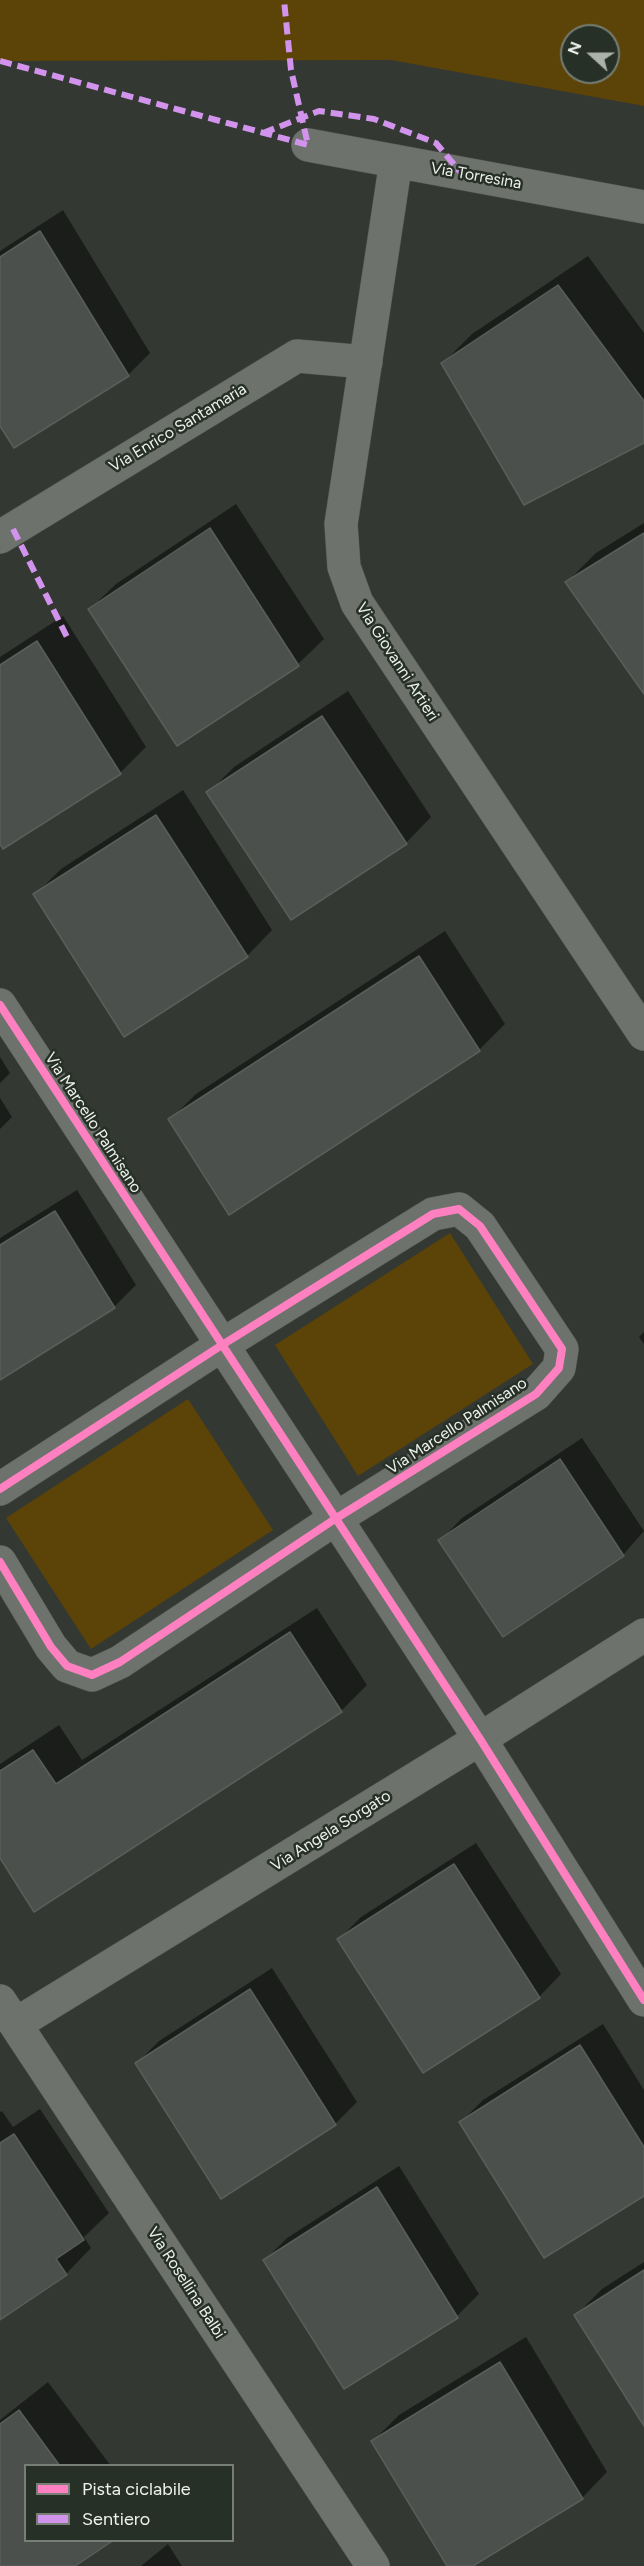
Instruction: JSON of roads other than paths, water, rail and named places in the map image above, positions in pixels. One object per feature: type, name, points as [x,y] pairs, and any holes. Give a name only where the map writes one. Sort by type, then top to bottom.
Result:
[{"type":"street","name":"Via Torresina","points":[[308,145],[644,207]]},
{"type":"street","name":"Via Giovanni Artieri","points":[[396,161],[341,524],[344,567],[357,603],[644,1034]]},
{"type":"street","name":"Via Enrico Santamaria","points":[[4,527],[297,356],[366,362]]},
{"type":"street","name":"Via Marcello Palmisano","points":[[0,1005],[480,1739],[644,2000]]},
{"type":"street","name":"Via Marcello Palmisano","points":[[0,1489],[222,1345],[433,1214],[459,1209],[480,1226],[562,1350],[559,1368],[536,1394],[334,1519],[120,1662],[92,1675],[67,1665],[51,1647],[0,1562]]},
{"type":"street","name":"Via Angela Sorgato","points":[[8,2012],[480,1739],[644,1635]]},
{"type":"street","name":"Via Rosellina Balbi","points":[[8,2012],[373,2566]]}]
